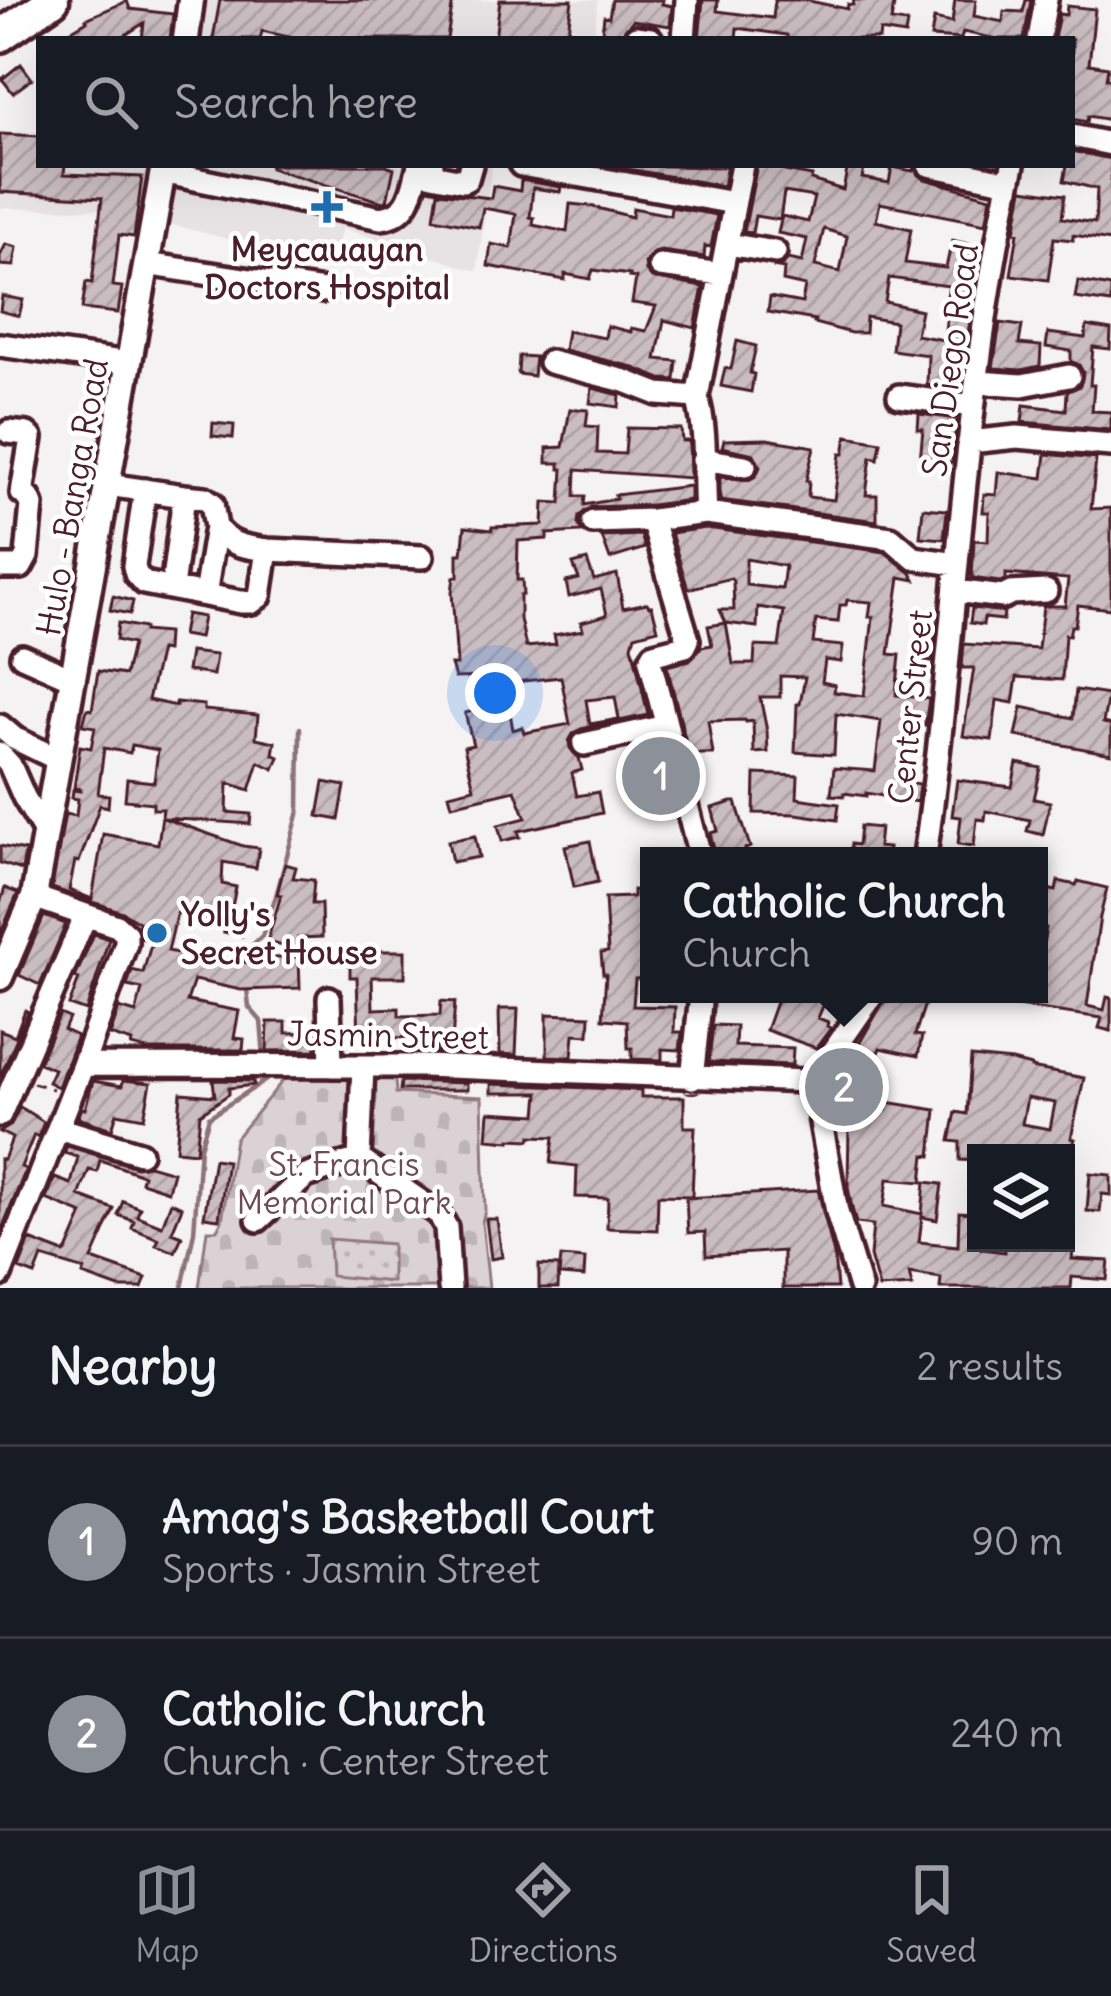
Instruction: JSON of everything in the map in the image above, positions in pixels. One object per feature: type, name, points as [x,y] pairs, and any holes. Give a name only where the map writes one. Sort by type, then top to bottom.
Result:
[{"type":"highway","points":[[0,37],[53,0]]},
{"type":"main road","points":[[186,36],[191,0]]},
{"type":"main road","name":"Hulo - Banga Road","points":[[0,977],[34,896],[163,169]]},
{"type":"street","points":[[684,36],[687,0]]},
{"type":"street","points":[[1040,36],[1046,0]]},
{"type":"street","points":[[1075,137],[1111,145]]},
{"type":"street","points":[[163,169],[381,218],[396,216],[408,204],[418,168]]},
{"type":"street","points":[[432,168],[432,175],[463,181],[470,168]]},
{"type":"street","points":[[537,168],[734,203]]},
{"type":"street","points":[[706,513],[704,421],[697,397],[741,168]]},
{"type":"street","points":[[956,168],[1011,174]]},
{"type":"street","name":"San Diego Road","points":[[957,564],[969,442],[1011,174]]},
{"type":"street","points":[[727,244],[775,252]]},
{"type":"street","points":[[146,264],[322,291]]},
{"type":"street","points":[[660,266],[721,274]]},
{"type":"street","points":[[0,345],[129,363]]},
{"type":"street","points":[[550,362],[626,380],[658,394],[697,397]]},
{"type":"street","points":[[978,382],[1022,385],[1069,376]]},
{"type":"street","points":[[899,396],[974,406]]},
{"type":"street","points":[[0,567],[21,567],[27,556],[32,506],[29,498],[11,491],[31,438],[9,432]]},
{"type":"street","points":[[969,442],[1017,437],[1111,446]]},
{"type":"street","points":[[704,459],[745,466]]},
{"type":"street","points":[[108,485],[205,498],[212,503],[216,527],[205,595]]},
{"type":"street","points":[[145,490],[134,566],[144,583],[252,602],[260,596],[267,550]]},
{"type":"street","points":[[172,588],[184,496]]},
{"type":"street","points":[[593,522],[706,513],[891,538],[914,558],[957,564]]},
{"type":"street","points":[[652,520],[688,640],[685,646],[655,654],[650,661],[698,847]]},
{"type":"street","points":[[216,527],[236,545],[267,550],[422,557]]},
{"type":"street","name":"Center Street","points":[[927,847],[950,669],[957,564]]},
{"type":"street","points":[[955,591],[1003,597],[1046,591]]},
{"type":"street","points":[[22,656],[74,679]]},
{"type":"street","points":[[0,726],[59,760]]},
{"type":"street","points":[[584,744],[666,726]]},
{"type":"street","points":[[0,754],[46,834]]},
{"type":"street","points":[[0,784],[24,796]]},
{"type":"street","points":[[0,1275],[126,943],[126,934],[117,926],[34,896]]},
{"type":"street","points":[[0,1115],[85,916]]},
{"type":"street","points":[[329,998],[331,1066]]},
{"type":"street","points":[[692,1078],[700,1003]]},
{"type":"street","points":[[860,1288],[837,1212],[813,1083],[867,1003]]},
{"type":"street","name":"Jasmin Street","points":[[83,1065],[424,1066],[813,1083]]},
{"type":"street","points":[[359,1159],[363,1066]]},
{"type":"street","points":[[58,1128],[140,1153]]},
{"type":"street","points":[[258,1220],[307,1176],[359,1159]]},
{"type":"street","points":[[359,1159],[440,1214],[446,1226],[450,1288]]},
{"type":"path","points":[[16,1078],[71,1094]]},
{"type":"shaded area","points":[[202,0],[598,0],[593,36],[196,36]]},
{"type":"shaded area","points":[[36,132],[36,168],[151,168],[144,210],[0,208],[0,133]]},
{"type":"shaded area","name":"Meycauayan Doctors Hospital","points":[[174,168],[492,168],[477,271],[342,228],[332,265],[165,223]]},
{"type":"green space","points":[[672,756],[679,788],[651,795],[644,764]]},
{"type":"green space","name":"St. Francis Memorial Park","points":[[284,1079],[395,1080],[396,1093],[482,1097],[482,1222],[489,1288],[199,1288],[207,1230],[217,1230],[222,1220],[235,1139]]},
{"type":"green space","points":[[329,1239],[392,1244],[392,1282],[331,1276]]},
{"type":"building","points":[[220,0],[453,0],[447,36],[284,36],[262,31],[261,36],[214,36]]},
{"type":"building","points":[[500,0],[572,0],[567,36],[495,36]]},
{"type":"building","points":[[612,0],[663,0],[662,4],[672,6],[670,26],[633,20],[621,35],[602,32]]},
{"type":"building","points":[[703,0],[718,0],[717,11],[773,18],[775,0],[805,0],[847,9],[854,0],[895,0],[891,21],[907,23],[905,35],[880,31],[879,36],[787,36],[737,28],[736,36],[699,36]]},
{"type":"building","points":[[955,0],[976,0],[974,16],[1003,22],[1004,11],[1023,12],[1026,0],[1031,0],[1025,36],[963,32],[962,36],[931,36],[934,19],[952,23]]},
{"type":"building","points":[[127,1],[130,9],[173,14],[170,36],[142,36],[144,23],[124,36],[62,36]]},
{"type":"building","points":[[1067,6],[1095,9],[1089,64],[1108,67],[1111,120],[1088,116],[1087,122],[1075,120],[1075,36],[1055,36],[1059,14],[1066,15]]},
{"type":"building","points":[[21,64],[32,79],[13,93],[2,79]]},
{"type":"building","points":[[0,134],[36,136],[36,168],[65,168],[64,174],[142,177],[134,237],[119,235],[113,286],[122,287],[118,313],[82,309],[86,282],[92,283],[102,198],[0,192]]},
{"type":"building","points":[[1075,152],[1111,159],[1111,241],[1073,235],[1073,240],[1054,238],[1048,280],[1011,275],[1023,189],[1065,195],[1062,218],[1095,223],[1097,189],[1064,181],[1066,168],[1075,168]]},
{"type":"building","points":[[270,168],[394,168],[383,202]]},
{"type":"building","points":[[623,168],[726,168],[723,186]]},
{"type":"building","points":[[756,168],[786,168],[843,190],[847,168],[864,168],[862,178],[889,183],[892,168],[915,168],[925,179],[991,197],[986,224],[880,203],[876,221],[911,229],[905,263],[946,268],[952,240],[981,247],[962,374],[951,373],[950,388],[927,385],[928,355],[892,350],[895,322],[866,317],[865,333],[851,333],[815,320],[768,312],[770,297],[802,303],[805,286],[783,281],[784,269],[773,267],[788,259],[802,262],[807,239],[778,233],[782,216],[808,222],[814,197],[784,192],[780,220],[755,216],[752,233],[744,232]],"holes":[[[824,229],[847,236],[840,272],[815,266]],[[889,278],[949,286],[944,340],[916,335],[921,310],[885,302]]]},
{"type":"building","points":[[521,180],[561,187],[560,192],[533,188],[530,217],[533,225],[567,232],[570,204],[632,217],[633,208],[670,215],[671,207],[717,215],[711,247],[705,246],[704,257],[661,251],[645,263],[652,278],[703,287],[695,328],[664,320],[656,359],[677,361],[675,380],[564,350],[567,331],[605,338],[607,326],[646,331],[656,306],[632,303],[636,278],[593,270],[590,279],[565,274],[565,280],[488,266],[491,244],[511,248],[516,214],[483,208],[479,227],[434,218],[438,192],[491,198],[493,186],[520,191]]},
{"type":"building","points":[[6,244],[17,247],[14,266],[0,265]]},
{"type":"building","points":[[1078,281],[1111,287],[1111,303],[1075,298]]},
{"type":"building","points":[[2,296],[23,300],[19,316],[0,311]]},
{"type":"building","points":[[1000,323],[1022,326],[1019,344],[1041,346],[1040,366],[993,368]]},
{"type":"building","points":[[1087,326],[1111,330],[1110,349],[1093,347],[1090,385],[1094,385],[1092,411],[1111,412],[1111,430],[1022,422],[1024,405],[1066,410],[1067,392],[1080,386],[1083,372],[1071,361],[1071,351],[1046,347],[1048,333],[1085,338]]},
{"type":"building","points":[[737,341],[756,346],[751,392],[721,386],[725,368],[731,369]]},
{"type":"building","points":[[519,356],[535,357],[533,376],[518,374]]},
{"type":"building","points":[[592,388],[620,395],[619,407],[590,403]]},
{"type":"building","points":[[570,409],[588,410],[586,426],[598,427],[597,453],[625,454],[627,428],[681,429],[682,441],[689,441],[690,478],[576,470],[575,496],[585,496],[584,505],[616,499],[615,495],[690,486],[690,500],[591,507],[579,516],[582,532],[518,541],[517,580],[522,580],[520,619],[526,647],[556,644],[554,635],[583,630],[581,622],[607,615],[601,589],[569,597],[566,582],[579,579],[573,564],[587,560],[594,580],[617,574],[623,608],[652,606],[658,629],[635,635],[632,645],[648,715],[581,729],[569,741],[582,770],[572,773],[577,796],[598,792],[602,813],[518,831],[520,837],[502,841],[498,825],[526,818],[515,790],[452,805],[449,794],[474,788],[464,747],[473,745],[465,713],[485,708],[480,677],[455,678],[451,665],[457,665],[454,577],[458,577],[465,527],[492,530],[543,525],[544,502],[561,503],[563,469],[560,463],[547,463],[547,448],[563,447]],"holes":[[[561,677],[570,724],[524,733],[522,727],[513,730],[505,683]],[[615,697],[619,719],[590,724],[586,700]]]},
{"type":"building","points":[[919,414],[957,419],[952,463],[920,460],[923,429],[918,429]]},
{"type":"building","points":[[213,423],[234,425],[233,438],[212,436]]},
{"type":"building","points":[[847,436],[881,442],[878,459],[871,457],[866,495],[877,495],[877,521],[720,500],[720,477],[749,480],[760,467],[754,454],[722,447],[724,440],[767,439],[814,447],[806,481],[808,497],[834,500]]},
{"type":"building","points":[[1046,454],[1096,459],[1091,509],[1111,508],[1111,609],[1078,605],[1075,626],[1065,635],[1062,680],[1017,677],[1013,703],[997,700],[992,740],[963,736],[974,668],[962,668],[964,644],[1038,649],[1043,606],[1065,606],[1068,579],[1006,574],[1000,582],[972,578],[974,540],[988,541],[984,494],[996,495],[998,472],[1043,478]]},
{"type":"building","points":[[923,508],[947,510],[944,539],[920,537]]},
{"type":"building","points":[[706,528],[885,552],[911,573],[915,580],[900,577],[889,654],[900,655],[896,695],[929,699],[925,726],[917,725],[914,753],[905,752],[901,781],[919,784],[917,802],[866,793],[831,795],[834,768],[875,771],[881,721],[836,714],[834,755],[795,752],[797,704],[805,677],[780,676],[780,697],[760,697],[768,752],[754,753],[753,721],[745,720],[708,721],[713,754],[689,754],[667,666],[690,660],[701,647],[712,645],[708,626],[726,623],[720,610],[734,610],[733,582],[731,578],[688,589],[671,533]],"holes":[[[746,559],[785,566],[782,589],[746,585]],[[847,600],[871,602],[864,696],[834,692],[835,685],[822,682],[825,660],[841,662],[843,646],[813,643],[816,620],[838,622],[840,605]],[[758,607],[784,611],[779,647],[755,646],[754,664],[733,664],[726,623],[757,627]]]},
{"type":"building","points":[[641,535],[645,548],[610,559],[602,537]]},
{"type":"building","points":[[113,596],[133,601],[130,614],[110,610]]},
{"type":"building","points":[[972,608],[1004,612],[1003,620],[984,618],[983,625],[970,623]]},
{"type":"building","points":[[186,614],[203,617],[199,638],[182,635]]},
{"type":"building","points":[[926,621],[936,622],[932,662],[916,660]]},
{"type":"building","points":[[118,623],[167,633],[166,651],[160,650],[148,700],[258,715],[256,738],[275,742],[273,754],[279,757],[274,769],[259,762],[250,790],[228,783],[227,812],[251,814],[250,824],[163,818],[259,848],[256,868],[223,862],[222,884],[236,887],[230,917],[246,921],[242,936],[224,932],[226,924],[177,913],[168,951],[218,963],[218,957],[248,963],[248,959],[299,957],[300,988],[241,990],[194,980],[187,1001],[239,1011],[234,1038],[244,1039],[243,1050],[147,1050],[110,1035],[119,1008],[136,1013],[142,989],[127,986],[132,970],[143,973],[152,941],[141,938],[139,922],[123,912],[52,888],[65,814],[76,816],[78,799],[72,798],[73,790],[80,791],[74,788],[80,746],[91,748],[95,727],[83,725],[87,709],[92,710],[98,671],[125,675],[132,644],[116,640]],"holes":[[[132,745],[158,750],[154,782],[127,779],[125,800],[163,809],[158,844],[103,834],[92,899],[69,890],[75,861],[79,862],[100,805],[108,807],[109,795],[98,794],[104,748],[130,753]]]},
{"type":"building","points":[[190,652],[216,655],[213,675],[187,671]]},
{"type":"building","points":[[1076,690],[1108,695],[1103,723],[1111,725],[1111,754],[1016,736],[1022,707],[1073,718]]},
{"type":"building","points":[[656,744],[659,756],[635,761],[633,749]]},
{"type":"building","points":[[1017,763],[1041,768],[1034,799],[1050,802],[1043,835],[1027,831],[1030,820],[986,811],[985,820],[977,819],[974,846],[958,844],[961,817],[952,816],[957,780],[1012,787]]},
{"type":"building","points":[[755,774],[798,776],[797,798],[839,804],[837,820],[754,813]]},
{"type":"building","points":[[324,782],[345,786],[339,820],[318,816]]},
{"type":"building","points":[[736,802],[750,847],[714,847],[710,833],[718,831],[712,808]]},
{"type":"building","points":[[860,826],[880,828],[878,847],[851,847],[858,845]]},
{"type":"building","points":[[475,836],[479,857],[452,862],[448,841]]},
{"type":"building","points":[[590,841],[598,882],[574,887],[565,846]]},
{"type":"building","points":[[0,846],[25,851],[22,870],[0,863]]},
{"type":"building","points":[[285,864],[296,867],[293,878],[314,880],[312,904],[321,904],[322,937],[298,938],[299,950],[267,942]]},
{"type":"building","points":[[1058,881],[1107,888],[1087,1006],[1104,1010],[1107,997],[1111,998],[1111,1031],[1099,1028],[1102,1018],[1010,1005],[1048,1003],[1048,889],[1056,891]]},
{"type":"building","points":[[5,888],[18,893],[0,935],[0,903]]},
{"type":"building","points":[[633,890],[640,890],[640,979],[635,979],[633,1006],[675,1007],[674,1032],[682,1032],[680,1050],[662,1049],[662,1060],[632,1059],[627,1021],[603,1019],[606,974],[601,953],[608,952],[605,898],[633,897]]},
{"type":"building","points":[[44,916],[66,924],[40,985],[19,975]]},
{"type":"building","points":[[94,934],[109,939],[86,1011],[69,1005]]},
{"type":"building","points":[[350,951],[405,951],[405,977],[372,977],[373,1009],[399,1008],[399,1016],[440,1015],[441,1001],[455,1002],[455,1052],[436,1051],[436,1039],[359,1039],[357,977],[350,977]]},
{"type":"building","points":[[776,1003],[824,1003],[818,1018],[831,1028],[816,1048],[766,1030]]},
{"type":"building","points":[[883,1003],[925,1003],[915,1035],[922,1036],[918,1056],[880,1048],[878,1053],[859,1044]]},
{"type":"building","points":[[499,1009],[518,1009],[516,1055],[500,1054]]},
{"type":"building","points":[[25,1010],[0,1077],[0,1030],[15,1036]]},
{"type":"building","points":[[60,1014],[69,1018],[64,1030],[77,1036],[58,1087],[48,1082],[54,1069],[39,1063]]},
{"type":"building","points":[[547,1014],[590,1016],[589,1035],[574,1034],[572,1057],[547,1056]]},
{"type":"building","points":[[268,1022],[286,1022],[286,1033],[315,1032],[316,1050],[267,1051]]},
{"type":"building","points":[[713,1025],[736,1026],[735,1046],[793,1048],[792,1065],[709,1062]]},
{"type":"building","points":[[971,1057],[1084,1078],[1074,1144],[967,1144],[967,1160],[960,1160],[960,1142],[950,1141],[956,1112],[967,1114]],"holes":[[[1027,1098],[1055,1103],[1050,1129],[1022,1124]]]},
{"type":"building","points":[[834,1077],[863,1080],[860,1109],[886,1110],[887,1102],[936,1110],[931,1156],[925,1155],[922,1182],[888,1179],[884,1206],[922,1214],[925,1182],[942,1184],[937,1220],[922,1217],[919,1242],[958,1246],[959,1212],[967,1212],[967,1252],[1073,1252],[1072,1259],[1109,1261],[1107,1280],[1072,1277],[1071,1288],[940,1288],[941,1278],[909,1273],[912,1286],[879,1288],[870,1256],[873,1225],[856,1223],[848,1187],[849,1124],[836,1123],[828,1085]]},
{"type":"building","points":[[123,1080],[151,1083],[144,1118],[117,1113],[112,1129],[78,1118],[93,1081],[122,1086]]},
{"type":"building","points":[[213,1080],[253,1081],[254,1085],[229,1088],[229,1094],[200,1114],[196,1152],[176,1150],[181,1093],[215,1096]]},
{"type":"building","points":[[401,1081],[467,1083],[467,1090],[400,1090]]},
{"type":"building","points":[[491,1084],[641,1090],[641,1097],[684,1097],[684,1127],[695,1127],[692,1196],[658,1195],[657,1230],[607,1228],[608,1198],[576,1197],[577,1166],[551,1163],[554,1137],[487,1139],[489,1112],[537,1115],[539,1093],[491,1093]]},
{"type":"building","points":[[20,1107],[44,1122],[21,1167],[26,1169],[0,1234],[0,1159],[4,1160],[12,1138],[0,1132],[10,1126]]},
{"type":"building","points":[[67,1146],[136,1167],[149,1165],[173,1172],[168,1191],[141,1182],[143,1175],[100,1160],[97,1172],[89,1170],[79,1196],[114,1209],[92,1259],[146,1278],[142,1288],[119,1288],[83,1275],[85,1270],[42,1257],[35,1275],[19,1269],[30,1240],[67,1251],[83,1214],[46,1199],[55,1178],[71,1184],[78,1157],[64,1153]]},
{"type":"building","points":[[214,1159],[227,1161],[219,1219],[204,1217]]},
{"type":"building","points":[[1090,1173],[1111,1175],[1111,1195],[1102,1194],[1100,1212],[1087,1211]]},
{"type":"building","points":[[818,1190],[837,1288],[783,1288],[783,1251],[706,1256],[705,1232],[688,1233],[686,1198]]},
{"type":"building","points":[[123,1201],[140,1208],[137,1216],[162,1226],[171,1202],[182,1207],[172,1232],[182,1236],[175,1252],[156,1245],[159,1239],[132,1228],[134,1221],[118,1215]]},
{"type":"building","points":[[486,1219],[497,1219],[502,1257],[491,1259]]},
{"type":"building","points":[[561,1257],[585,1259],[584,1277],[559,1275]]},
{"type":"building","points":[[539,1265],[559,1266],[558,1288],[539,1288]]},
{"type":"waterway","points":[[244,966],[242,955],[262,936],[299,811],[300,728]]},
{"type":"waterway","points":[[247,989],[249,1007],[261,1021],[264,1057]]},
{"type":"waterway","points":[[182,1288],[194,1232],[200,1147],[209,1117],[266,1080],[265,1074]]},
{"type":"place","name":"Meycauayan Doctors Hospital","points":[[327,207]]},
{"type":"place","name":"Amag's Basketball Court","points":[[661,776]]},
{"type":"place","name":"Yolly's Secret House","points":[[157,933]]},
{"type":"place","name":"Catholic Church","points":[[844,1087]]}]
